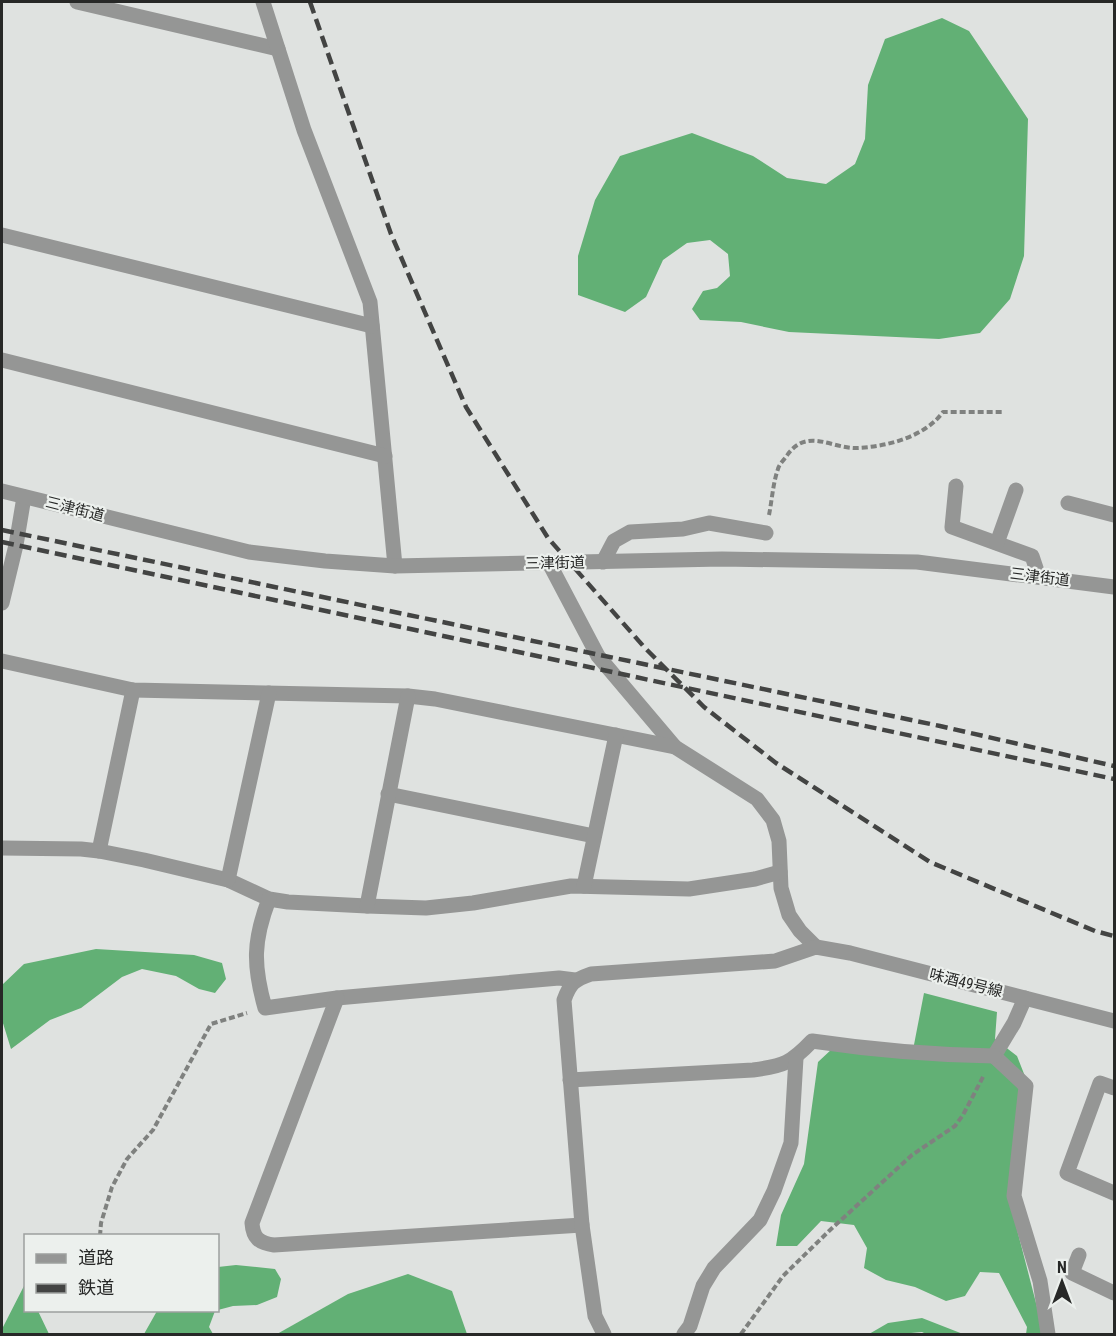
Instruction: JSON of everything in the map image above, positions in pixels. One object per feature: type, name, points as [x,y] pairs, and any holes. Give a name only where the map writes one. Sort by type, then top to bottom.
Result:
[{"type":"street","points":[[77,2],[278,49]]},
{"type":"street","points":[[263,2],[304,130],[370,302],[395,566]]},
{"type":"street","points":[[2,235],[372,326]]},
{"type":"street","points":[[2,360],[385,456]]},
{"type":"street","points":[[956,486],[952,527],[1032,556],[1039,577]]},
{"type":"street","points":[[997,543],[1016,490]]},
{"type":"street","name":"三津街道","points":[[2,491],[249,552],[325,561],[395,566],[722,559],[917,562],[1114,587]]},
{"type":"street","points":[[2,603],[16,545],[24,497]]},
{"type":"street","points":[[1068,503],[1114,515]]},
{"type":"street","points":[[603,562],[614,540],[630,532],[683,529],[709,523],[766,533]]},
{"type":"street","points":[[269,899],[255,947],[256,968],[265,1008],[337,998],[559,978],[575,980],[591,974],[775,961],[816,947],[800,931],[789,915],[781,888],[779,841],[773,820],[757,799],[675,747],[598,656],[549,563]]},
{"type":"street","points":[[2,661],[133,690],[408,696],[435,699],[675,747]]},
{"type":"street","points":[[99,851],[133,690]]},
{"type":"street","points":[[228,880],[269,693]]},
{"type":"street","points":[[367,906],[408,696]]},
{"type":"street","points":[[584,886],[616,735]]},
{"type":"street","points":[[388,794],[594,836]]},
{"type":"street","points":[[2,848],[99,851],[228,880],[269,899],[288,902],[426,908],[473,903],[571,886],[689,889],[755,879],[780,872]]},
{"type":"street","name":"味酒49号線","points":[[816,947],[850,953],[1114,1021]]},
{"type":"street","points":[[575,980],[564,1000],[570,1080],[582,1225],[595,1316],[604,1335]]},
{"type":"street","points":[[337,998],[252,1223],[253,1234],[261,1243],[274,1245],[582,1225]]},
{"type":"street","points":[[994,1056],[1014,1023],[1025,998]]},
{"type":"street","points":[[570,1080],[753,1070],[777,1066],[796,1058],[812,1041],[910,1053],[994,1056],[1026,1086],[1014,1196],[1040,1281],[1048,1335]]},
{"type":"street","points":[[684,1335],[690,1326],[703,1286],[714,1268],[760,1220],[774,1191],[791,1143],[796,1058]]},
{"type":"street","points":[[1114,1088],[1100,1083],[1067,1173],[1114,1193]]},
{"type":"street","points":[[1079,1255],[1072,1273],[1114,1293]]},
{"type":"path","points":[[766,533],[778,467],[796,444],[814,440],[856,448],[890,442],[925,431],[943,412],[1003,412]]},
{"type":"path","points":[[100,1234],[101,1223],[112,1187],[127,1159],[153,1130],[211,1024],[265,1008]]},
{"type":"path","points":[[741,1335],[783,1276],[829,1231],[912,1155],[955,1126],[994,1056]]},
{"type":"green space","points":[[942,18],[969,31],[1028,119],[1024,256],[1010,299],[980,333],[939,339],[789,332],[741,322],[700,320],[692,309],[703,291],[717,288],[730,276],[728,254],[710,240],[687,243],[663,260],[646,297],[625,312],[578,295],[578,256],[595,200],[620,156],[692,133],[753,156],[787,178],[826,184],[855,164],[865,139],[868,85],[885,39]]},
{"type":"green space","points":[[96,949],[194,955],[222,963],[226,979],[215,993],[199,989],[176,976],[142,969],[122,977],[81,1008],[50,1020],[11,1049],[2,1020],[2,985],[24,964]]},
{"type":"green space","points":[[924,993],[997,1012],[995,1039],[1017,1056],[1030,1089],[1011,1206],[1044,1334],[1026,1334],[1027,1327],[999,1273],[980,1272],[965,1296],[946,1301],[915,1287],[886,1280],[864,1268],[867,1248],[854,1225],[821,1221],[797,1246],[776,1246],[781,1215],[804,1164],[818,1062],[833,1048],[912,1055]]},
{"type":"green space","points":[[236,1265],[275,1269],[281,1279],[277,1297],[257,1305],[233,1306],[219,1310],[219,1267]]},
{"type":"green space","points":[[408,1274],[452,1291],[467,1334],[277,1334],[348,1294]]},
{"type":"green space","points":[[24,1286],[24,1312],[38,1312],[49,1334],[2,1334],[2,1329]]},
{"type":"green space","points":[[156,1312],[215,1312],[209,1327],[213,1334],[144,1334]]},
{"type":"green space","points":[[922,1318],[963,1334],[926,1334],[922,1332],[869,1334],[888,1323]]},
{"type":"railway","points":[[310,2],[391,234],[466,407],[548,538],[645,648],[704,707],[776,763],[930,862],[1095,931],[1114,936]]},
{"type":"railway","points":[[2,530],[940,726],[1114,766]]},
{"type":"railway","points":[[2,542],[1114,779]]}]
